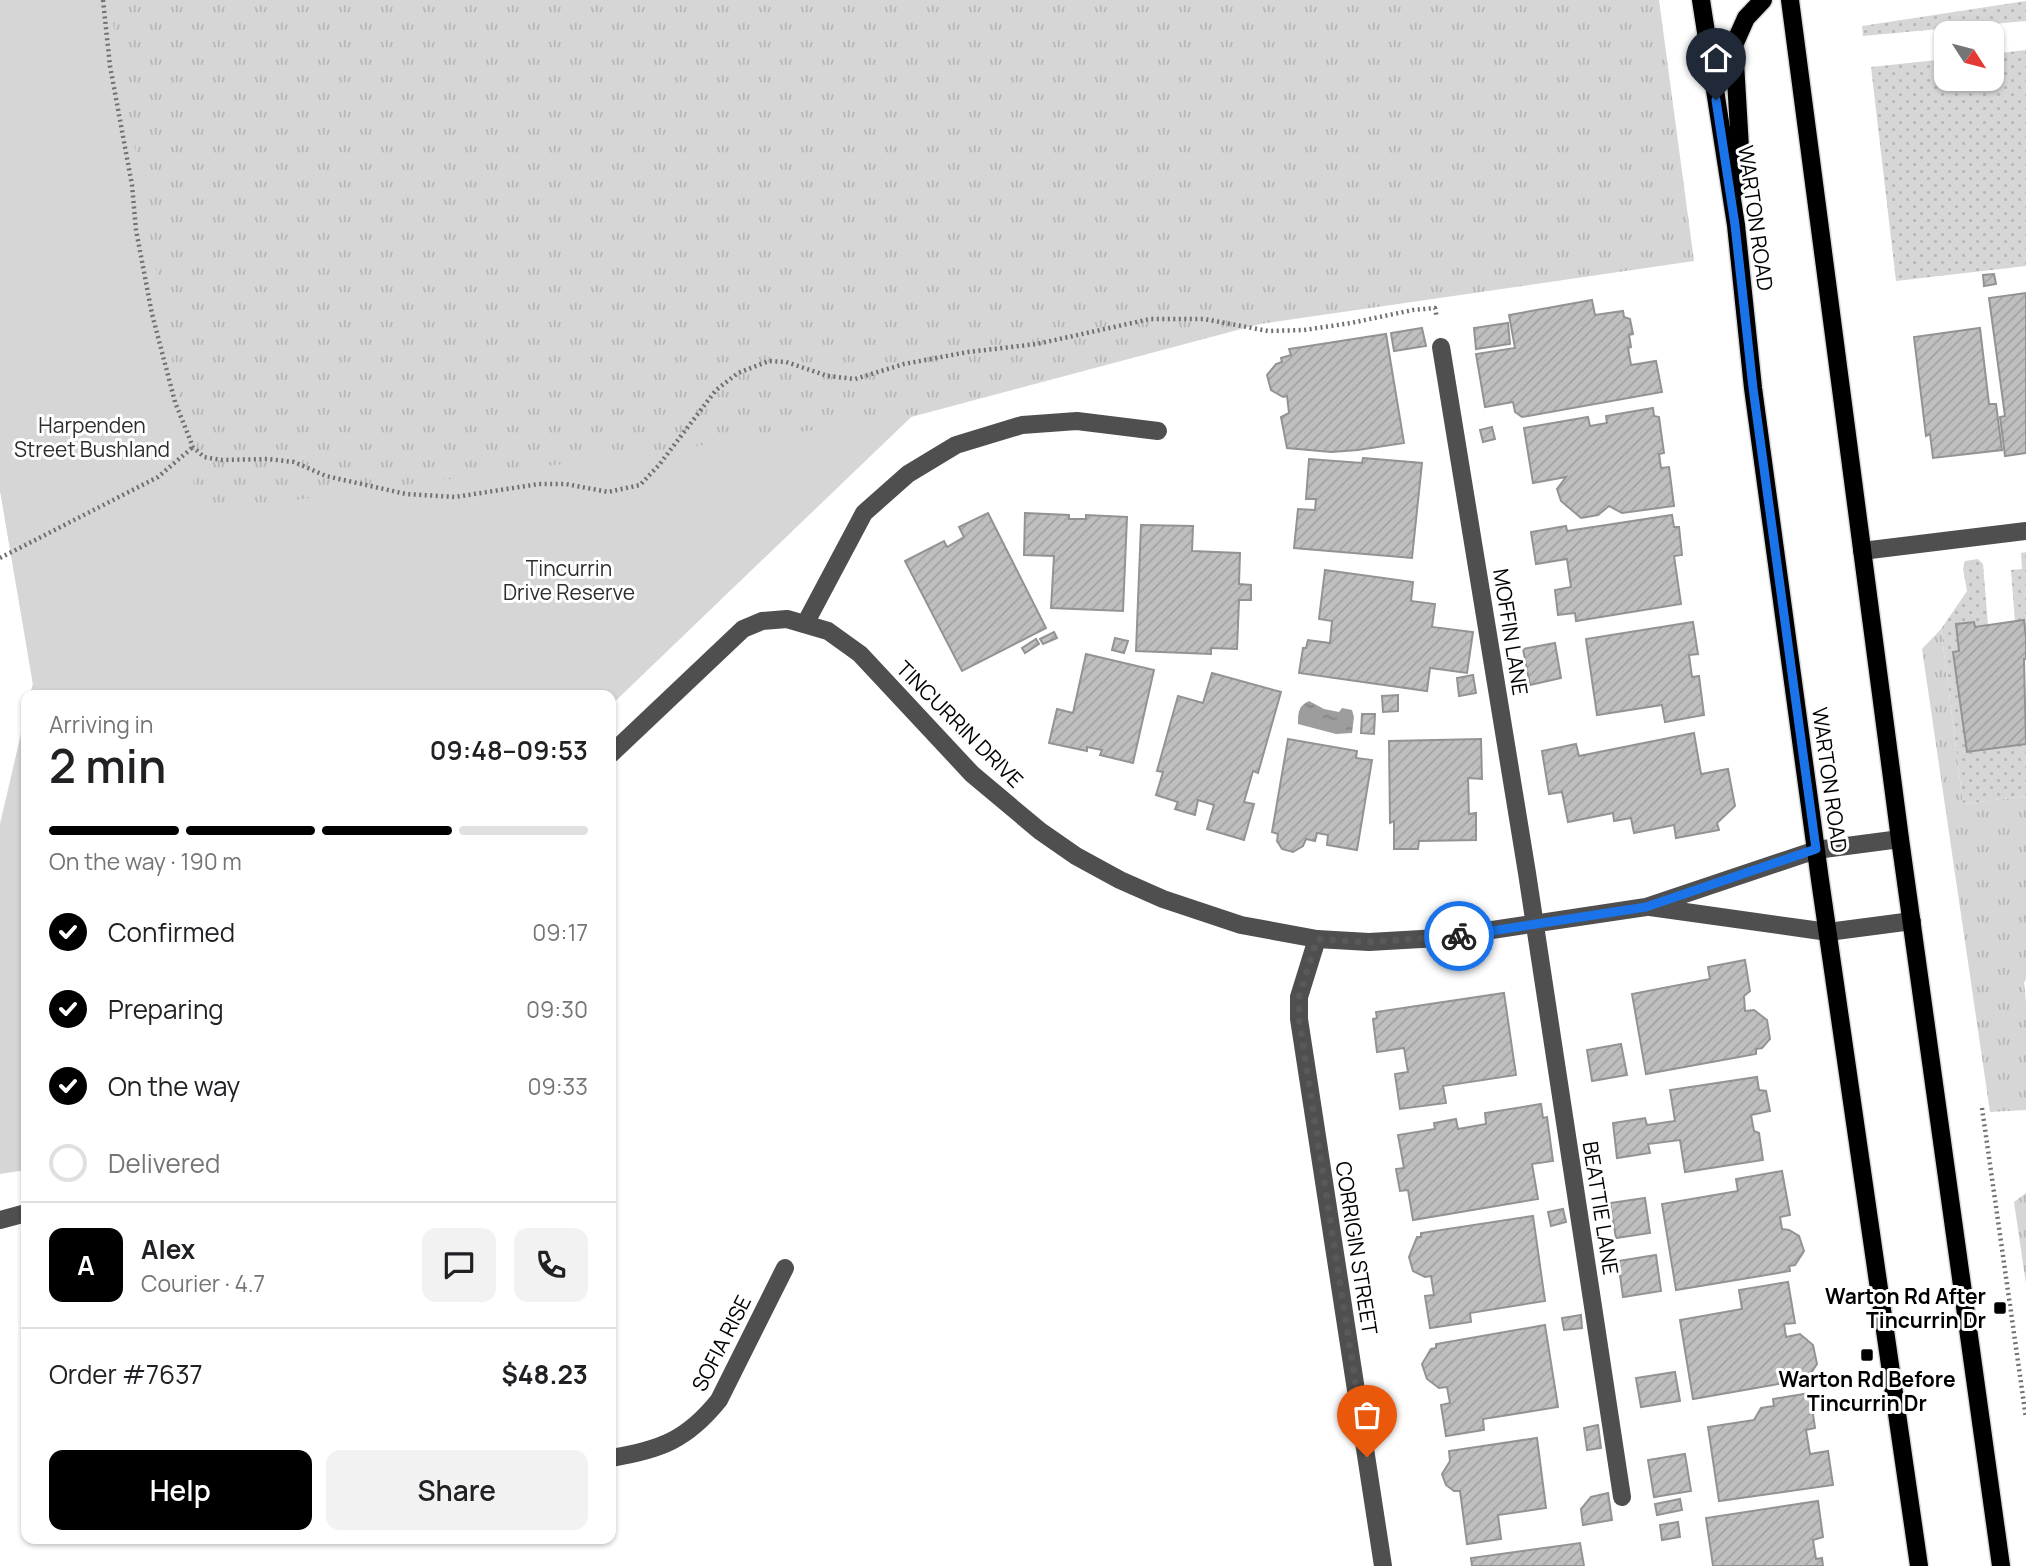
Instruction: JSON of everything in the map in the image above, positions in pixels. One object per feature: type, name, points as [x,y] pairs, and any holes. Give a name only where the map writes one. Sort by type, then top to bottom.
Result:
[{"type":"main road","name":"WARTON ROAD","points":[[1701,0],[1735,225],[1753,388],[1816,849],[1919,1566]]},
{"type":"main road","points":[[1735,225],[1740,148],[1734,45],[1746,18],[1763,0]]},
{"type":"main road","points":[[1790,0],[1900,839],[2001,1566]]},
{"type":"street","name":"MOFFIN LANE","points":[[1441,347],[1535,925]]},
{"type":"street","points":[[805,624],[864,513],[908,474],[956,445],[1022,425],[1077,421],[1158,431]]},
{"type":"street","points":[[1862,551],[2026,531]]},
{"type":"street","name":"TINCURRIN DRIVE","points":[[616,749],[743,629],[762,621],[787,619],[828,631],[860,654],[972,774],[1004,802],[1076,856],[1163,900],[1241,925],[1317,939],[1368,942],[1410,940],[1535,925],[1646,907],[1816,849],[1900,839]]},
{"type":"street","name":"TINCURRIN DRIVE","points":[[1646,907],[1828,932],[1912,921]]},
{"type":"street","name":"BEATTIE LANE","points":[[1535,925],[1622,1497]]},
{"type":"street","name":"CORRIGIN STREET","points":[[1317,939],[1299,997],[1299,1019],[1384,1566]]},
{"type":"street","points":[[0,1220],[21,1214]]},
{"type":"street","name":"SOFIA RISE","points":[[616,1457],[643,1453],[667,1445],[689,1432],[705,1418],[719,1400],[785,1268]]},
{"type":"path","points":[[103,0],[110,66],[152,314],[175,402],[193,447],[204,457],[294,462],[326,475],[406,494],[456,497],[539,484],[566,484],[608,492],[640,485],[659,465],[716,390],[738,373],[769,361],[786,362],[828,376],[855,379],[904,364],[968,352],[1037,345],[1150,319],[1204,318],[1268,331],[1304,330],[1435,308],[1441,347]]},
{"type":"path","points":[[0,558],[158,477],[193,447]]},
{"type":"path","points":[[1982,1108],[2026,1418]]},
{"type":"green space","name":"Harpenden Street Bushland","points":[[0,0],[1659,0],[1694,261],[1260,324],[911,417],[616,700],[616,690],[31,690],[33,684],[0,490]]},
{"type":"green space","name":"Tincurrin Drive Reserve","points":[[0,0],[109,0],[199,513],[911,417],[616,700],[616,690],[31,690],[33,684],[0,490]]},
{"type":"green space","points":[[2026,1],[2026,21],[1934,21],[1934,29],[1863,36],[1862,26]]},
{"type":"green space","points":[[2026,50],[2026,266],[1896,281],[1871,67],[1934,60],[1934,91],[2004,91],[2004,53]]},
{"type":"green space","points":[[2026,552],[2026,638],[2024,620],[2015,622],[2011,570],[2022,569],[2021,553]]},
{"type":"green space","points":[[1978,559],[1983,564],[1988,625],[1975,627],[1974,622],[1956,624],[1959,651],[1954,652],[1967,752],[2026,744],[2026,796],[1963,804],[1941,629],[1967,591],[1963,569],[1965,561]]},
{"type":"green space","points":[[1941,629],[1963,804],[2026,796],[2026,1110],[1990,1112],[1922,649]]},
{"type":"green space","points":[[21,734],[21,1171],[0,1174],[0,824]]},
{"type":"green space","points":[[2026,1193],[2026,1284],[2014,1202]]},
{"type":"water","points":[[1309,701],[1324,709],[1339,712],[1342,708],[1352,710],[1352,733],[1336,734],[1298,724],[1299,710]]},
{"type":"building","points":[[1994,274],[1996,284],[1984,286],[1983,275]]},
{"type":"building","points":[[2026,293],[2026,453],[2005,456],[2000,417],[2005,416],[1989,298]]},
{"type":"building","points":[[1592,300],[1595,315],[1623,311],[1624,317],[1630,319],[1633,334],[1629,335],[1631,347],[1628,348],[1631,365],[1656,361],[1662,392],[1522,417],[1515,412],[1513,402],[1485,407],[1476,354],[1515,348],[1509,315]]},
{"type":"building","points":[[1508,323],[1510,344],[1476,349],[1474,328]]},
{"type":"building","points":[[1422,328],[1426,346],[1394,351],[1391,333]]},
{"type":"building","points":[[1980,328],[1989,404],[1996,404],[2002,450],[1933,458],[1930,434],[1926,436],[1914,337]]},
{"type":"building","points":[[1386,334],[1404,443],[1331,452],[1287,448],[1281,417],[1289,413],[1287,396],[1283,397],[1271,390],[1267,375],[1276,364],[1282,362],[1281,358],[1291,355],[1289,349]]},
{"type":"building","points":[[1653,408],[1654,416],[1659,417],[1664,453],[1659,454],[1661,468],[1669,467],[1674,506],[1622,513],[1609,506],[1598,515],[1581,518],[1561,501],[1557,489],[1566,477],[1533,483],[1524,428],[1588,417],[1590,426],[1607,423],[1606,416]]},
{"type":"building","points":[[1492,427],[1495,439],[1483,442],[1480,430]]},
{"type":"building","points":[[1363,458],[1422,463],[1412,558],[1294,548],[1298,509],[1315,510],[1316,499],[1306,499],[1309,459],[1362,463]]},
{"type":"building","points":[[988,513],[1046,628],[962,671],[905,561],[944,541],[947,547],[964,537],[959,527]]},
{"type":"building","points":[[1025,513],[1069,515],[1069,519],[1086,519],[1086,515],[1127,517],[1123,611],[1051,608],[1054,556],[1024,555]]},
{"type":"building","points":[[1672,515],[1674,527],[1679,527],[1682,555],[1674,556],[1681,604],[1576,621],[1575,613],[1558,615],[1555,590],[1571,587],[1567,559],[1536,564],[1531,532],[1566,526],[1567,531]]},
{"type":"building","points":[[1141,525],[1193,526],[1192,551],[1240,553],[1239,584],[1251,585],[1251,600],[1239,600],[1237,649],[1211,648],[1211,654],[1136,651]]},
{"type":"building","points":[[1325,570],[1413,582],[1411,601],[1435,604],[1432,627],[1473,632],[1467,673],[1430,668],[1427,691],[1299,673],[1303,648],[1306,648],[1308,640],[1330,643],[1332,621],[1319,619]]},
{"type":"building","points":[[2024,620],[2026,744],[1967,752],[1953,652],[1959,651],[1956,624],[1974,622],[1975,627]]},
{"type":"building","points":[[1693,622],[1698,654],[1689,655],[1692,677],[1699,676],[1704,715],[1665,722],[1662,705],[1597,715],[1586,639]]},
{"type":"building","points":[[1054,632],[1057,638],[1043,644],[1040,639]]},
{"type":"building","points":[[1115,638],[1128,641],[1124,653],[1112,650]]},
{"type":"building","points":[[1036,639],[1039,644],[1025,653],[1022,648]]},
{"type":"building","points":[[1555,643],[1561,678],[1530,685],[1523,649]]},
{"type":"building","points":[[1086,654],[1154,670],[1133,763],[1100,755],[1102,750],[1087,747],[1087,751],[1049,743],[1057,709],[1073,713]]},
{"type":"building","points":[[1212,673],[1281,692],[1258,773],[1253,771],[1244,802],[1254,804],[1244,840],[1207,829],[1214,805],[1198,800],[1195,815],[1175,809],[1178,802],[1156,795],[1163,772],[1157,771],[1178,696],[1203,703]]},
{"type":"building","points":[[1473,675],[1476,693],[1459,696],[1457,678]]},
{"type":"building","points":[[1398,695],[1398,711],[1383,712],[1382,696]]},
{"type":"building","points":[[1362,714],[1375,714],[1374,734],[1361,733]]},
{"type":"building","points":[[1694,733],[1701,774],[1728,769],[1735,806],[1717,823],[1719,830],[1676,838],[1674,825],[1634,833],[1631,818],[1614,821],[1613,813],[1568,822],[1562,792],[1549,794],[1542,751],[1576,744],[1579,756]]},
{"type":"building","points":[[1288,739],[1357,751],[1356,758],[1372,760],[1357,850],[1327,845],[1328,835],[1317,833],[1315,841],[1306,839],[1303,846],[1293,852],[1282,849],[1277,841],[1278,834],[1272,832]]},
{"type":"building","points":[[1481,739],[1482,779],[1468,778],[1469,814],[1476,813],[1476,840],[1419,841],[1418,849],[1394,849],[1394,821],[1390,823],[1389,741]]},
{"type":"building","points":[[1745,960],[1750,991],[1744,996],[1745,1011],[1754,1010],[1767,1020],[1770,1039],[1762,1048],[1756,1049],[1756,1054],[1646,1074],[1632,994],[1710,979],[1708,967]]},
{"type":"building","points":[[1504,993],[1516,1075],[1443,1086],[1446,1103],[1400,1109],[1395,1074],[1408,1072],[1404,1048],[1377,1052],[1373,1019],[1377,1018],[1376,1012]]},
{"type":"building","points":[[1621,1044],[1627,1075],[1592,1081],[1587,1050]]},
{"type":"building","points":[[1757,1077],[1759,1090],[1766,1091],[1770,1111],[1751,1115],[1754,1131],[1759,1133],[1763,1160],[1685,1172],[1680,1140],[1648,1144],[1650,1153],[1617,1158],[1613,1123],[1645,1118],[1647,1125],[1675,1121],[1670,1090]]},
{"type":"building","points":[[1541,1104],[1543,1118],[1547,1117],[1553,1161],[1532,1164],[1538,1199],[1413,1220],[1408,1190],[1400,1191],[1396,1169],[1404,1168],[1398,1135],[1435,1129],[1434,1123],[1456,1119],[1458,1129],[1486,1124],[1485,1113]]},
{"type":"building","points":[[1782,1171],[1790,1215],[1780,1217],[1782,1229],[1799,1236],[1804,1251],[1795,1265],[1789,1266],[1790,1271],[1676,1290],[1662,1204],[1738,1191],[1736,1179]]},
{"type":"building","points":[[1645,1198],[1650,1233],[1616,1238],[1610,1203]]},
{"type":"building","points":[[1563,1209],[1566,1222],[1551,1226],[1548,1212]]},
{"type":"building","points":[[1533,1216],[1545,1301],[1470,1313],[1471,1322],[1430,1328],[1425,1296],[1434,1295],[1431,1276],[1425,1277],[1413,1271],[1409,1257],[1417,1237],[1421,1237],[1421,1233]]},
{"type":"building","points":[[1656,1255],[1661,1291],[1623,1297],[1618,1261]]},
{"type":"building","points":[[1788,1282],[1795,1323],[1784,1324],[1786,1337],[1800,1334],[1813,1345],[1817,1364],[1807,1379],[1693,1399],[1680,1320],[1742,1309],[1739,1290]]},
{"type":"building","points":[[1581,1315],[1582,1328],[1564,1330],[1562,1318]]},
{"type":"building","points":[[1545,1325],[1558,1407],[1483,1419],[1484,1430],[1446,1436],[1441,1405],[1450,1403],[1447,1387],[1439,1388],[1427,1379],[1422,1364],[1431,1349],[1436,1348],[1436,1344]]},
{"type":"building","points":[[1675,1372],[1680,1401],[1641,1407],[1636,1378]]},
{"type":"building","points":[[1810,1393],[1815,1428],[1806,1430],[1810,1454],[1828,1451],[1833,1485],[1719,1501],[1708,1427],[1754,1420],[1761,1408],[1774,1406],[1773,1399]]},
{"type":"building","points":[[1598,1425],[1601,1448],[1587,1450],[1584,1428]]},
{"type":"building","points":[[1537,1438],[1546,1508],[1498,1515],[1501,1539],[1467,1544],[1460,1491],[1454,1491],[1446,1485],[1442,1474],[1450,1461],[1449,1451]]},
{"type":"building","points":[[1685,1454],[1691,1491],[1654,1497],[1648,1460]]},
{"type":"building","points":[[1608,1493],[1612,1520],[1583,1525],[1581,1509],[1591,1497]]},
{"type":"building","points":[[1680,1499],[1682,1510],[1657,1515],[1655,1504]]},
{"type":"building","points":[[1818,1501],[1823,1537],[1813,1540],[1816,1559],[1822,1558],[1823,1566],[1713,1566],[1706,1518]]},
{"type":"building","points":[[1678,1522],[1680,1537],[1662,1540],[1660,1525]]},
{"type":"building","points":[[1580,1543],[1584,1566],[1472,1566],[1471,1558]]},
{"type":"way so far","points":[[1367,1457],[1299,1019],[1299,997],[1317,939],[1368,942],[1459,936]]},
{"type":"place","name":"Warton Rd After Tincurrin Dr","points":[[2000,1308]]},
{"type":"place","name":"Warton Rd Before Tincurrin Dr","points":[[1867,1355]]},
{"type":"route","points":[[1459,936],[1646,907],[1816,849],[1753,388],[1735,225],[1716,100]]}]
